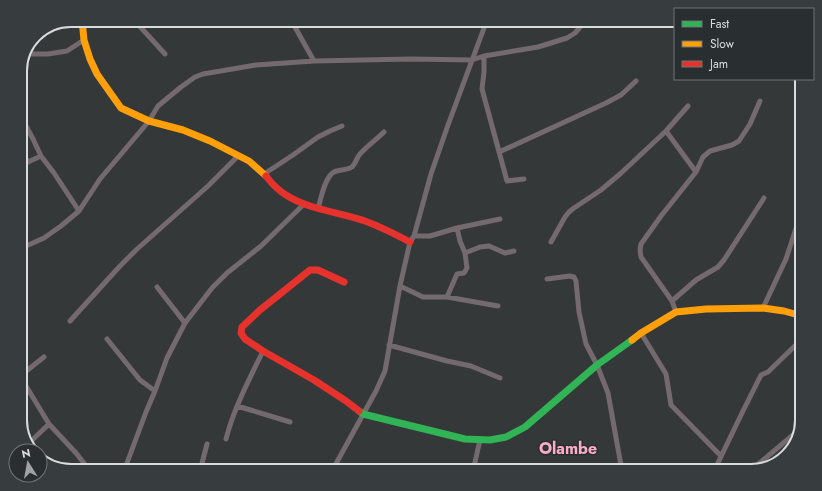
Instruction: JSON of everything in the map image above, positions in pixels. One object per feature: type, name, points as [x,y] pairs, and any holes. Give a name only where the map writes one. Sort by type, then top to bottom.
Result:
[{"type":"street","points":[[83,27],[84,40],[97,74],[121,108],[149,121],[183,130],[210,140],[249,162],[264,174],[275,187],[304,204],[365,221],[412,239],[500,219]]},
{"type":"street","points":[[140,27],[165,54]]},
{"type":"street","points":[[295,27],[314,60]]},
{"type":"street","points":[[336,464],[376,391],[385,371],[400,286],[412,239],[431,174],[448,124],[484,27]]},
{"type":"street","points":[[27,246],[44,238],[79,211],[100,179],[149,121],[158,106],[195,77],[202,74],[256,65],[314,60],[472,60],[484,56],[538,47],[567,38],[575,33],[580,27]]},
{"type":"street","points":[[30,54],[48,54],[67,51],[84,40]]},
{"type":"street","points":[[484,56],[482,89],[507,181],[524,179]]},
{"type":"street","points":[[499,152],[606,103],[621,95],[636,81]]},
{"type":"street","points":[[676,312],[672,301],[641,257],[641,244],[696,172],[703,157],[710,151],[739,142],[750,124],[760,100]]},
{"type":"street","points":[[551,242],[569,212],[601,190],[620,174],[666,131],[688,106]]},
{"type":"street","points":[[264,174],[318,137],[342,126]]},
{"type":"street","points":[[27,128],[41,156],[79,211]]},
{"type":"street","points":[[666,131],[696,172]]},
{"type":"street","points":[[318,208],[329,175],[353,165],[360,154],[384,132]]},
{"type":"street","points":[[28,162],[41,156]]},
{"type":"street","points":[[70,321],[136,250],[208,186],[238,156]]},
{"type":"street","points":[[672,301],[696,280],[718,267],[764,198]]},
{"type":"street","points":[[127,464],[167,358],[185,323],[212,288],[227,273],[260,246],[304,204]]},
{"type":"street","points":[[447,297],[458,274],[464,273],[467,268],[465,252],[460,242],[457,228]]},
{"type":"street","points":[[763,308],[786,259],[795,231]]},
{"type":"street","points":[[465,252],[480,247],[489,246],[505,253],[514,251]]},
{"type":"street","points":[[344,282],[318,270],[310,270],[260,310],[242,327],[241,333],[245,339],[263,351],[314,380],[363,414],[465,439],[480,440],[504,438],[525,427],[597,365],[641,333],[676,312],[706,309],[763,308],[795,314]]},
{"type":"street","points":[[547,280],[570,276],[574,277],[576,281],[579,312],[586,344],[597,365],[608,393],[621,464]]},
{"type":"street","points":[[400,286],[423,297],[447,297],[498,306]]},
{"type":"street","points":[[156,287],[185,323]]},
{"type":"street","points":[[641,333],[666,374],[671,405],[721,456]]},
{"type":"street","points":[[107,339],[140,380],[155,391]]},
{"type":"street","points":[[389,345],[471,366],[500,378]]},
{"type":"street","points":[[717,464],[761,375],[768,372],[795,346]]},
{"type":"street","points":[[226,439],[237,406],[263,351]]},
{"type":"street","points":[[27,370],[44,357]]},
{"type":"street","points":[[27,388],[49,424],[85,464]]},
{"type":"street","points":[[237,406],[290,422]]},
{"type":"street","points":[[31,439],[49,424]]},
{"type":"street","points":[[759,464],[793,435]]},
{"type":"street","points":[[475,464],[480,440]]},
{"type":"street","points":[[202,464],[207,444]]},
{"type":"traffic: fast","points":[[359,411],[363,414],[465,439],[490,440],[506,437],[525,427],[597,365],[632,340]]},
{"type":"traffic: slow","points":[[83,27],[84,40],[97,74],[121,108],[149,121],[183,130],[210,141],[249,161],[266,176]]},
{"type":"traffic: slow","points":[[632,340],[676,312],[706,309],[763,308],[795,314]]},
{"type":"traffic: jam","points":[[266,176],[278,189],[295,200],[365,221],[410,242]]},
{"type":"traffic: jam","points":[[344,282],[318,270],[310,270],[260,310],[242,327],[241,333],[245,339],[263,351],[314,380],[359,411]]},
{"type":"district","name":"Olambe","points":[[568,448]]}]
